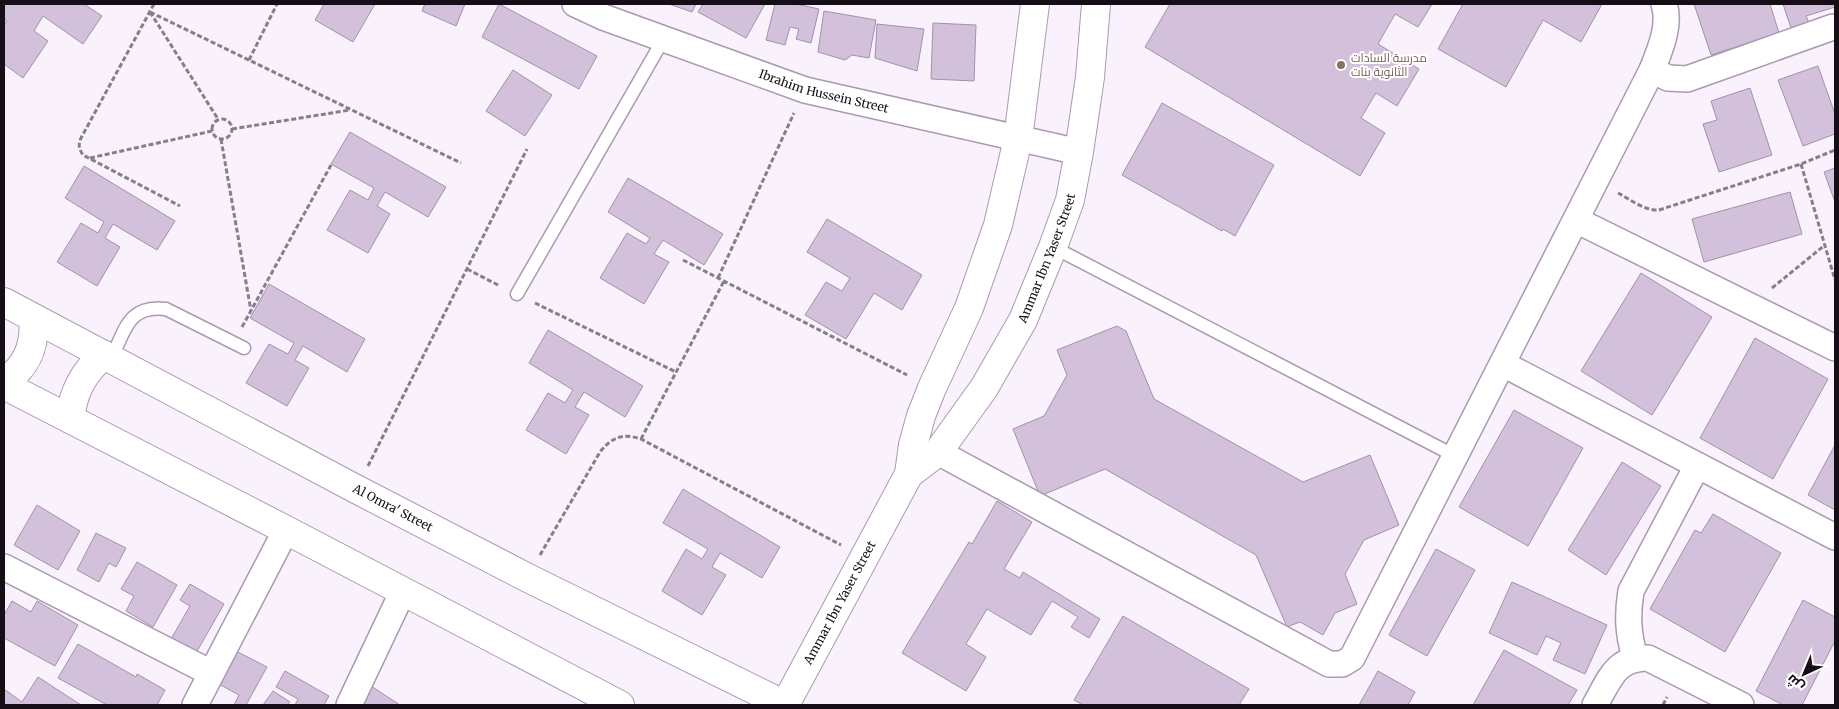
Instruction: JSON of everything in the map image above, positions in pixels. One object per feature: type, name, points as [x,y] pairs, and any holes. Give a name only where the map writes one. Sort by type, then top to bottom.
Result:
[{"type":"street","name":"Ibrahim Hussein Street","points":[[575,4],[606,11],[664,40],[805,90],[1079,152]]},
{"type":"street","name":"Ammar Ibn Yaser Street","points":[[785,705],[909,474],[917,430],[932,388],[969,308],[998,224],[1018,139],[1035,4]]},
{"type":"street","name":"Ammar Ibn Yaser Street","points":[[909,474],[938,452],[984,388],[1018,328],[1053,247],[1070,200],[1079,152],[1090,77],[1096,4]]},
{"type":"street","points":[[938,452],[1329,664],[1342,664],[1352,658],[1652,70],[1663,41],[1667,11],[1664,4]]},
{"type":"street","points":[[1652,70],[1668,78],[1687,79],[1833,27]]},
{"type":"street","points":[[1576,220],[1835,348]]},
{"type":"street","name":"Al Omra' Street","points":[[4,302],[528,578],[785,705]]},
{"type":"street","points":[[33,318],[33,344],[28,356],[21,367],[4,383],[70,420],[404,591],[620,705]]},
{"type":"street","points":[[70,420],[79,383],[86,372],[108,357]]},
{"type":"street","points":[[1502,364],[1835,537]]},
{"type":"street","points":[[1635,658],[1629,636],[1628,613],[1631,591],[1697,466]]},
{"type":"street","points":[[195,705],[286,530]]},
{"type":"street","points":[[4,567],[212,673]]},
{"type":"street","points":[[349,705],[404,591]]},
{"type":"street","points":[[1595,705],[1612,675],[1621,664],[1635,658],[1648,658],[1729,703]]},
{"type":"lane","points":[[517,294],[664,40]]},
{"type":"lane","points":[[1053,247],[1456,456]]},
{"type":"lane","points":[[108,357],[130,320],[140,311],[153,307],[166,309],[239,346]]},
{"type":"path","points":[[154,4],[79,144],[83,155],[180,206]]},
{"type":"path","points":[[249,60],[277,4]]},
{"type":"path","points":[[150,12],[461,163]]},
{"type":"path","points":[[150,12],[218,119]]},
{"type":"path","points":[[718,278],[805,90]]},
{"type":"path","points":[[232,128],[352,110]]},
{"type":"path","points":[[218,119],[228,120],[232,128],[231,134],[221,139],[217,138],[212,131],[214,122],[218,119]]},
{"type":"path","points":[[89,158],[212,131]]},
{"type":"path","points":[[221,139],[251,311]]},
{"type":"path","points":[[356,489],[527,149]]},
{"type":"path","points":[[1596,181],[1652,210],[1801,164],[1835,150]]},
{"type":"path","points":[[1801,164],[1835,280]]},
{"type":"path","points":[[239,346],[251,311],[331,166]]},
{"type":"path","points":[[1750,306],[1825,245]]},
{"type":"path","points":[[683,260],[932,388]]},
{"type":"path","points":[[468,269],[676,372]]},
{"type":"path","points":[[641,439],[724,281]]},
{"type":"path","points":[[528,578],[600,452],[607,442],[618,436],[630,436],[641,439],[864,557]]},
{"type":"building","points":[[4,4],[84,4],[102,16],[83,44],[43,16],[34,31],[48,41],[23,78],[4,64],[4,25],[7,21],[4,19]]},
{"type":"building","points":[[324,4],[375,4],[353,42],[315,20]]},
{"type":"building","points":[[425,4],[465,4],[456,26],[422,11]]},
{"type":"building","points":[[499,4],[597,56],[579,89],[482,37]]},
{"type":"building","points":[[669,4],[696,4],[692,12]]},
{"type":"building","points":[[703,4],[765,4],[746,38],[698,12]]},
{"type":"building","points":[[775,4],[796,4],[819,9],[811,43],[796,39],[799,29],[790,27],[785,45],[766,40]]},
{"type":"building","points":[[1170,4],[1432,4],[1418,27],[1395,14],[1378,44],[1419,69],[1397,106],[1376,93],[1361,118],[1385,133],[1360,176],[1145,47]]},
{"type":"building","points":[[1463,4],[1602,4],[1581,42],[1543,20],[1506,87],[1438,49]]},
{"type":"building","points":[[1694,4],[1770,4],[1779,33],[1711,55]]},
{"type":"building","points":[[1783,4],[1835,4],[1835,7],[1806,16],[1810,25],[1792,31]]},
{"type":"building","points":[[824,11],[876,20],[869,58],[852,55],[845,60],[818,52]]},
{"type":"building","points":[[933,23],[976,25],[974,81],[931,79]]},
{"type":"building","points":[[877,24],[924,29],[917,71],[875,58]]},
{"type":"building","points":[[1818,66],[1835,114],[1835,134],[1803,146],[1778,80]]},
{"type":"building","points":[[513,70],[552,95],[525,136],[486,111]]},
{"type":"building","points":[[1750,88],[1772,155],[1719,172],[1703,124],[1717,120],[1711,101]]},
{"type":"building","points":[[1162,103],[1274,165],[1235,236],[1223,229],[1222,231],[1122,175]]},
{"type":"building","points":[[350,132],[446,187],[428,217],[385,192],[377,206],[390,214],[368,253],[327,230],[350,190],[368,200],[374,188],[331,164]]},
{"type":"building","points":[[84,166],[175,221],[157,250],[113,224],[105,238],[120,247],[97,286],[57,262],[81,223],[98,233],[104,222],[65,198]]},
{"type":"building","points":[[1835,168],[1835,202],[1824,172]]},
{"type":"building","points":[[628,178],[723,234],[704,265],[663,240],[654,254],[669,262],[644,304],[600,278],[627,233],[646,244],[650,238],[608,212]]},
{"type":"building","points":[[1790,192],[1802,234],[1704,262],[1692,219]]},
{"type":"building","points":[[827,219],[922,275],[902,310],[874,293],[846,339],[805,315],[826,282],[842,291],[850,278],[807,252]]},
{"type":"building","points":[[1641,273],[1712,317],[1652,415],[1581,371]]},
{"type":"building","points":[[269,284],[365,339],[347,372],[303,346],[295,360],[309,368],[287,406],[246,383],[269,344],[288,354],[294,343],[250,318]]},
{"type":"building","points":[[1117,326],[1126,331],[1154,399],[1303,482],[1370,455],[1399,525],[1364,540],[1345,574],[1357,604],[1335,613],[1323,635],[1300,622],[1287,627],[1256,555],[1105,469],[1040,496],[1013,429],[1044,416],[1067,375],[1057,350]]},
{"type":"building","points":[[548,330],[643,386],[625,417],[584,392],[575,407],[589,415],[566,454],[526,430],[548,393],[565,403],[573,390],[529,363]]},
{"type":"building","points":[[1755,338],[1828,379],[1773,479],[1700,438]]},
{"type":"building","points":[[1514,410],[1583,448],[1528,546],[1459,507]]},
{"type":"building","points":[[1835,445],[1835,510],[1808,495]]},
{"type":"building","points":[[1622,462],[1661,486],[1606,575],[1568,550]]},
{"type":"building","points":[[683,489],[780,547],[762,578],[720,553],[712,567],[726,575],[702,615],[662,591],[686,549],[702,559],[708,549],[663,523]]},
{"type":"building","points":[[997,501],[1032,522],[1004,569],[1020,578],[1023,572],[1100,619],[1089,638],[1071,627],[1078,617],[1052,601],[1031,635],[987,609],[966,644],[986,657],[966,691],[902,653],[969,542],[972,544]]},
{"type":"building","points":[[37,505],[80,531],[58,570],[14,545]]},
{"type":"building","points":[[1713,514],[1781,553],[1725,652],[1650,609],[1695,530],[1701,533]]},
{"type":"building","points":[[96,533],[126,548],[116,567],[109,563],[99,582],[77,570]]},
{"type":"building","points":[[1436,549],[1475,570],[1427,656],[1389,635]]},
{"type":"building","points":[[137,562],[177,585],[153,627],[126,611],[134,596],[121,589]]},
{"type":"building","points":[[1512,582],[1607,625],[1585,674],[1553,660],[1561,643],[1546,636],[1537,655],[1489,633]]},
{"type":"building","points":[[190,584],[224,604],[196,653],[171,639],[190,606],[180,600]]},
{"type":"building","points":[[1803,600],[1835,617],[1835,641],[1802,705],[1783,705],[1756,691]]},
{"type":"building","points":[[12,601],[31,612],[37,601],[78,625],[55,666],[4,638],[4,615]]},
{"type":"building","points":[[1123,616],[1249,689],[1239,705],[1083,705],[1074,700]]},
{"type":"building","points":[[78,644],[136,677],[137,674],[165,690],[157,705],[107,705],[58,678]]},
{"type":"building","points":[[234,650],[267,667],[246,705],[234,705],[239,695],[217,683]]},
{"type":"building","points":[[1504,650],[1577,690],[1568,705],[1473,705]]},
{"type":"building","points":[[285,671],[329,696],[324,705],[295,705],[298,699],[276,687]]},
{"type":"building","points":[[1378,671],[1415,692],[1408,705],[1359,705]]},
{"type":"building","points":[[38,677],[81,705],[4,705],[4,689],[22,702]]},
{"type":"building","points":[[371,686],[400,705],[356,705]]},
{"type":"building","points":[[273,691],[290,702],[287,705],[263,705]]},
{"type":"place","name":"مدرسة السادات الثانوية بنات","points":[[1341,65]]}]
